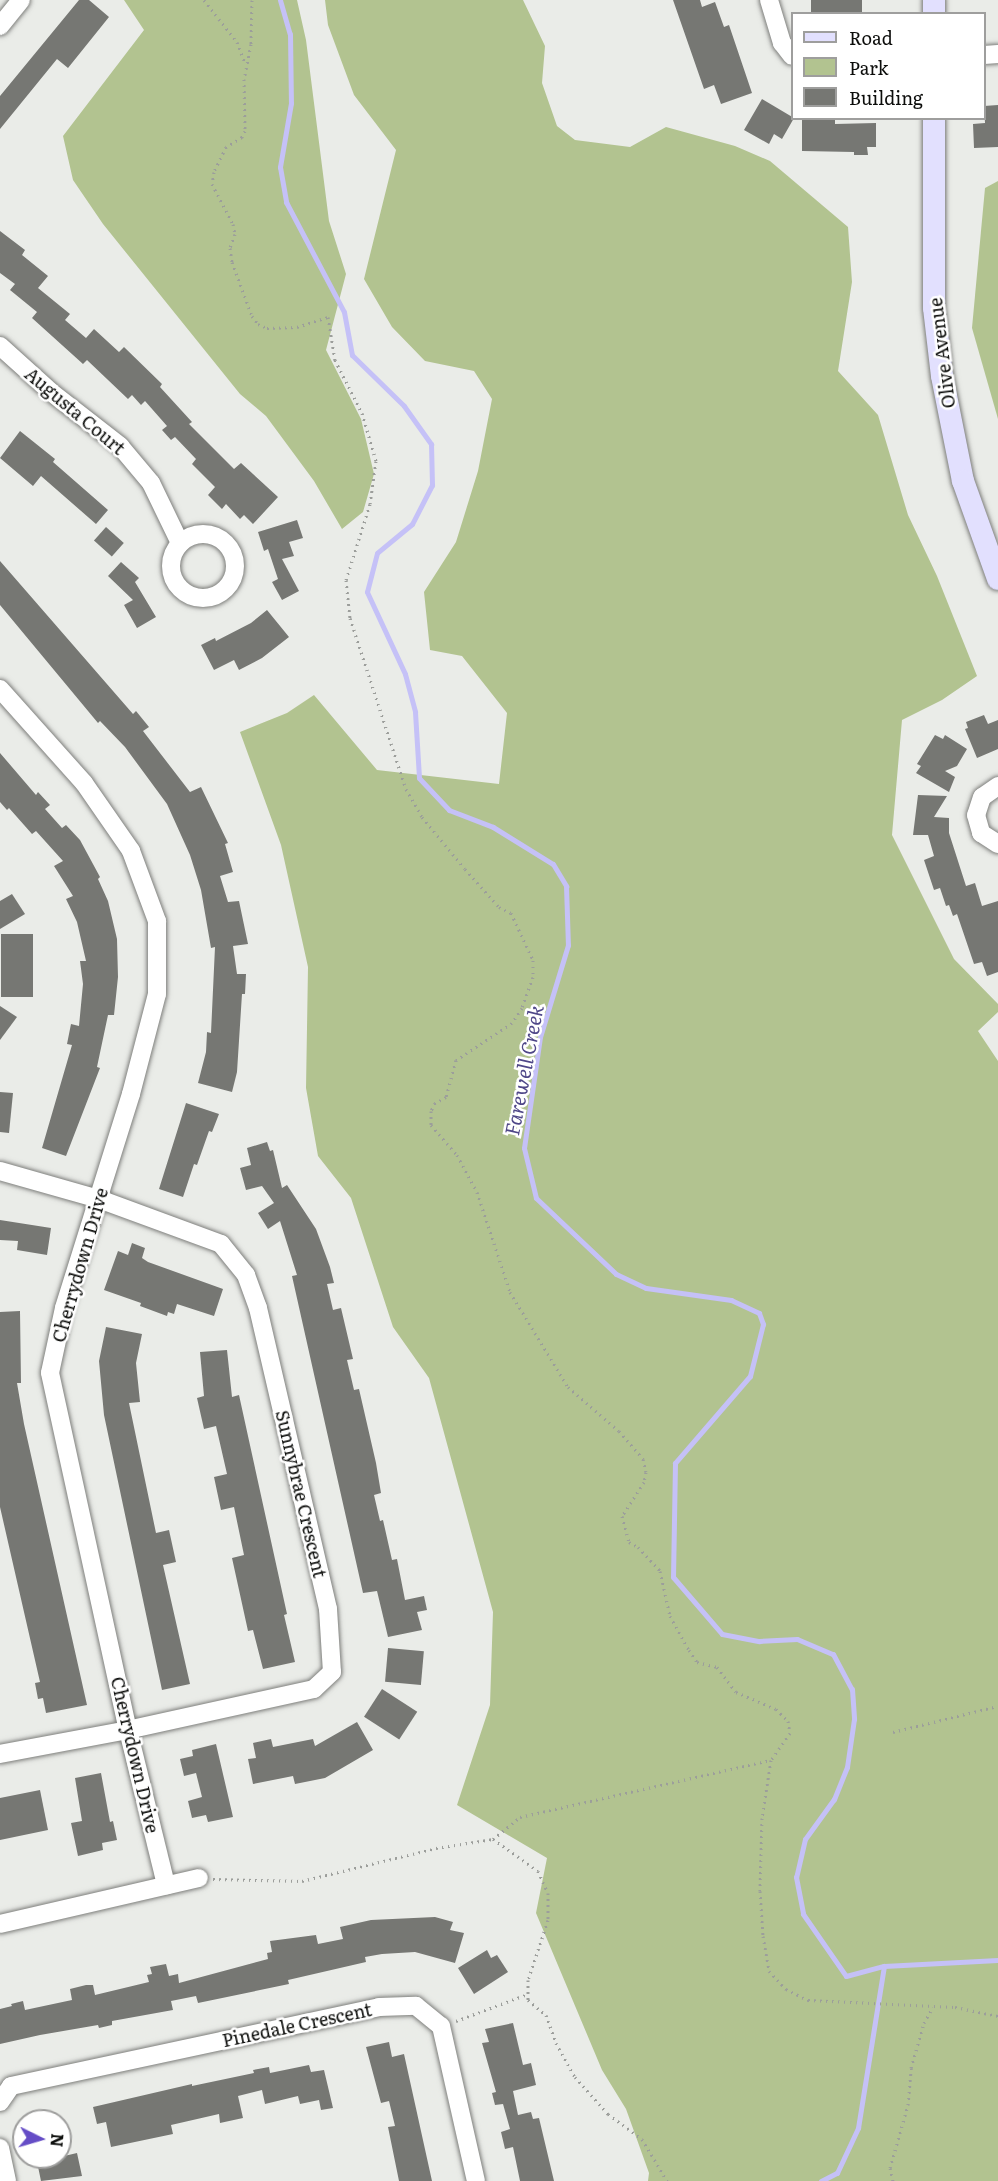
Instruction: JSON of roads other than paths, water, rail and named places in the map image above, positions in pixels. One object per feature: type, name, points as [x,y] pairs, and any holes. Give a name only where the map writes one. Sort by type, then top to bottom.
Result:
[{"type":"main road","name":"Olive Avenue","points":[[934,120],[934,308],[942,376],[963,481],[998,579]]},
{"type":"street","points":[[0,26],[21,0]]},
{"type":"street","points":[[769,0],[782,43],[791,55]]},
{"type":"street","name":"Augusta Court","points":[[0,346],[51,392],[120,446],[151,483],[180,543]]},
{"type":"street","name":"Cherrydown Drive","points":[[0,689],[84,783],[131,851],[157,921],[157,994],[131,1094],[64,1308],[50,1373],[128,1730],[166,1885]]},
{"type":"street","points":[[998,786],[981,797],[976,815],[981,833],[998,844]]},
{"type":"street","points":[[0,1171],[99,1199]]},
{"type":"street","name":"Sunnybrae Crescent","points":[[99,1199],[221,1244],[246,1275],[258,1308],[328,1609],[333,1672],[314,1689],[128,1730]]},
{"type":"street","points":[[0,1754],[128,1730]]},
{"type":"street","points":[[0,1924],[199,1878]]},
{"type":"street","name":"Pinedale Crescent","points":[[0,2102],[10,2086],[379,2007],[416,2006],[441,2026],[476,2181]]},
{"type":"street","points":[[0,2148],[7,2181]]},
{"type":"waterway","name":"Farewell Creek","points":[[280,0],[290,34],[291,103],[280,167],[286,202],[344,312],[352,355],[404,406],[431,444],[432,485],[412,524],[377,553],[367,592],[405,674],[415,712],[419,778],[449,810],[493,827],[553,864],[566,886],[568,945],[540,1037],[524,1148],[536,1198],[616,1274],[646,1288],[731,1300],[759,1313],[763,1324],[750,1376],[675,1463],[673,1577],[722,1634],[759,1641],[797,1639],[833,1654],[852,1689],[854,1719],[847,1767],[834,1799],[805,1839],[796,1877],[803,1914],[846,1976],[884,1966],[998,1960]]},
{"type":"waterway","points":[[821,2181],[837,2173],[858,2128],[884,1966]]}]
